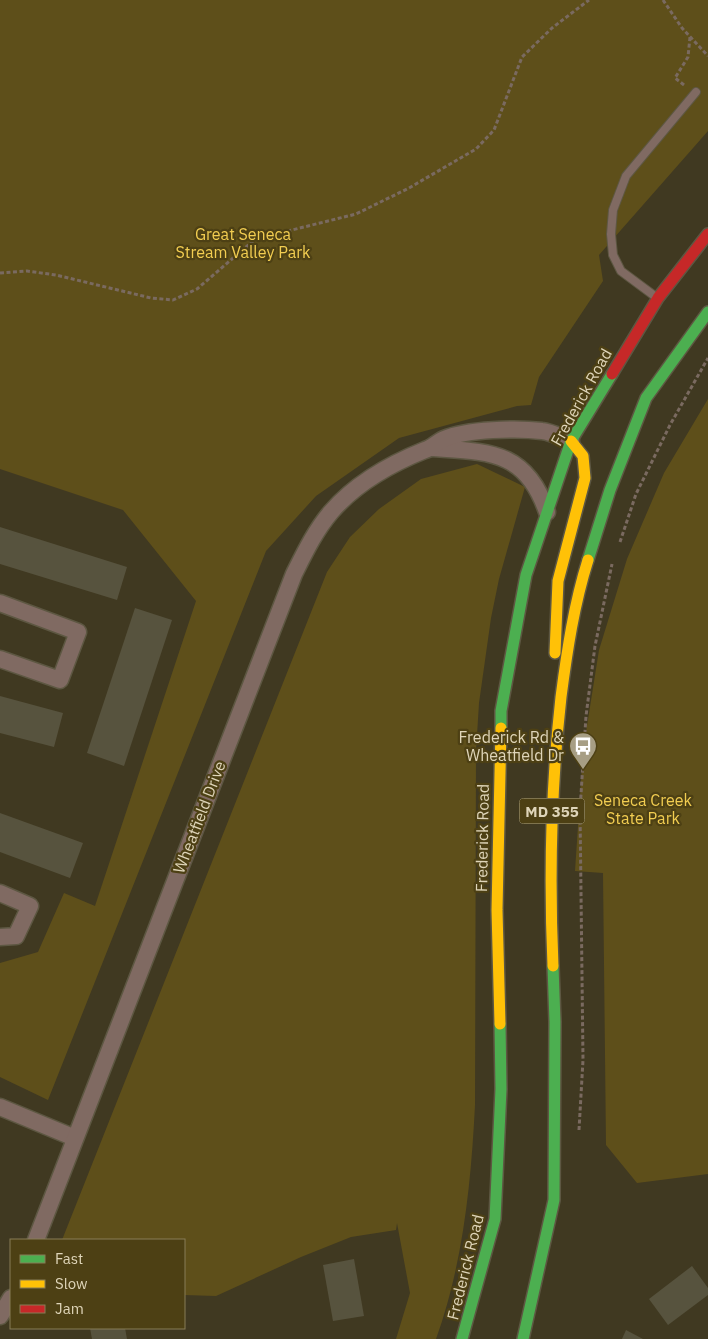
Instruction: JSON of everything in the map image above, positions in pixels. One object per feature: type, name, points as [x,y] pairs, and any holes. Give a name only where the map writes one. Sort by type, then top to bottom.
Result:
[{"type":"main road","name":"Frederick Road","points":[[462,1339],[495,1219],[501,1089],[497,910],[501,711],[526,575],[571,441],[658,298],[708,234]]},
{"type":"main road","name":"MD 355","points":[[523,1339],[554,1200],[555,1022],[549,881],[555,750],[566,660],[580,585],[610,490],[646,398],[708,312]]},
{"type":"main road","points":[[555,750],[555,634],[558,581],[585,478],[583,456],[571,441]]},
{"type":"street","name":"Wheatfield Drive","points":[[36,1239],[294,574],[310,540],[331,511],[357,487],[391,463],[432,448],[445,439],[482,431],[544,431],[571,441]]},
{"type":"street","name":"Wheatfield Drive","points":[[432,448],[484,453],[520,466],[540,492],[547,512]]},
{"type":"street","points":[[0,603],[78,632],[60,680],[0,659]]},
{"type":"street","points":[[0,893],[30,906],[16,936],[0,937]]},
{"type":"street","points":[[0,1107],[75,1138]]},
{"type":"street","points":[[0,1316],[10,1300]]},
{"type":"lane","points":[[658,298],[621,271],[613,256],[611,234],[613,210],[626,176],[696,92]]},
{"type":"path","points":[[0,273],[26,271],[56,275],[151,298],[173,300],[197,290],[253,242],[268,236],[356,214],[409,188],[476,149],[494,130],[522,57],[552,28],[588,0]]},
{"type":"path","points":[[663,0],[690,36],[708,56]]},
{"type":"path","points":[[690,36],[688,58],[675,78],[696,92]]},
{"type":"path","points":[[618,547],[636,494],[670,425],[708,358]]},
{"type":"path","points":[[579,1135],[583,1060],[580,810],[586,716],[596,646],[615,556]]},
{"type":"green space","name":"Great Seneca Stream Valley Park","points":[[0,0],[708,0],[708,131],[599,255],[603,281],[539,377],[531,405],[517,406],[399,438],[316,496],[266,551],[48,1100],[0,1077],[0,963],[38,952],[64,893],[95,906],[196,601],[123,510],[0,469]]},
{"type":"green space","name":"Seneca Creek State Park","points":[[708,399],[708,1174],[637,1183],[606,1145],[603,873],[575,871],[583,751],[599,650],[627,559],[664,473]]},
{"type":"green space","points":[[477,464],[525,487],[499,579],[491,618],[479,703],[476,751],[475,1105],[464,1224],[453,1282],[436,1339],[396,1339],[410,1293],[397,1223],[396,1230],[351,1237],[301,1257],[216,1296],[185,1295],[185,1239],[62,1239],[327,572],[350,537],[379,509],[421,479]]},
{"type":"building","points":[[0,527],[127,567],[117,600],[0,564]]},
{"type":"building","points":[[135,608],[172,620],[124,766],[87,753]]},
{"type":"building","points":[[0,696],[63,713],[54,747],[0,733]]},
{"type":"building","points":[[0,813],[83,843],[70,878],[0,852]]},
{"type":"building","points":[[354,1259],[364,1316],[333,1321],[323,1265]]},
{"type":"building","points":[[692,1266],[708,1288],[708,1295],[668,1325],[649,1299]]},
{"type":"building","points":[[90,1329],[125,1329],[127,1339],[92,1339]]},
{"type":"building","points":[[626,1330],[643,1339],[622,1339]]},
{"type":"traffic: fast","points":[[588,560],[610,490],[646,398],[708,312]]},
{"type":"traffic: fast","points":[[501,728],[501,711],[526,575],[571,441],[612,374]]},
{"type":"traffic: fast","points":[[523,1339],[554,1200],[555,1022],[553,966]]},
{"type":"traffic: fast","points":[[462,1339],[495,1219],[501,1089],[500,1024]]},
{"type":"traffic: slow","points":[[555,653],[558,581],[585,478],[583,456],[571,441]]},
{"type":"traffic: slow","points":[[553,966],[551,899],[555,764],[563,680],[579,594],[588,560]]},
{"type":"traffic: slow","points":[[500,1024],[497,910],[501,728]]},
{"type":"traffic: jam","points":[[612,374],[658,298],[708,234]]},
{"type":"place","name":"Frederick Rd & Wheatfield Dr","points":[[583,770]]}]
